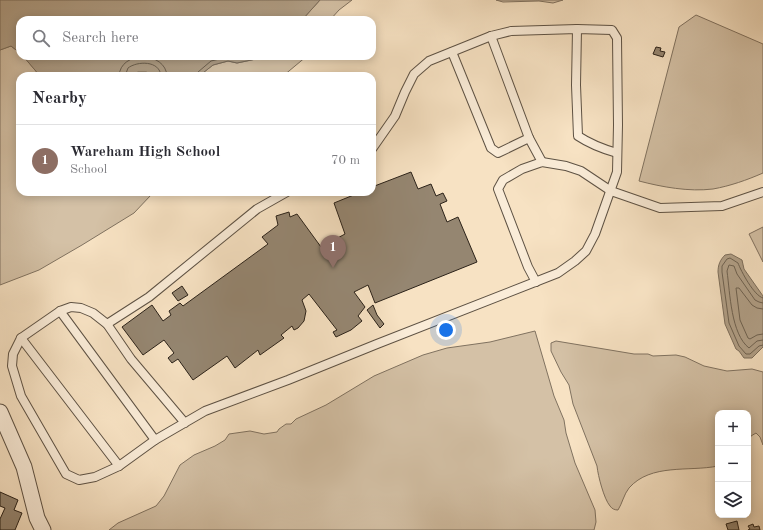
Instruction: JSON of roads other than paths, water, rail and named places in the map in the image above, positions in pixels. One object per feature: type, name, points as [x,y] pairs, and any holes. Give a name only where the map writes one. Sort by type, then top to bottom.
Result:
[{"type":"street","points":[[0,412],[24,467],[37,518],[43,530]]},
{"type":"lane","points":[[577,29],[576,70],[578,136],[605,150],[617,153]]},
{"type":"lane","points":[[185,423],[131,359],[107,324],[93,313],[81,308],[71,307],[60,311],[21,338],[13,354],[12,366],[20,396],[66,474],[78,480],[95,477],[119,466],[155,440],[185,423],[205,411],[288,380],[558,273],[586,251],[595,234],[617,172],[617,38],[612,30],[577,29],[511,31],[491,36],[429,62],[414,74],[396,116],[376,144]]},
{"type":"lane","points":[[491,36],[529,138],[542,162]]},
{"type":"lane","points":[[452,52],[491,148],[498,153],[529,138]]},
{"type":"lane","points":[[536,282],[528,267],[498,189],[503,180],[522,169],[542,162],[566,166],[582,171],[611,191],[660,208],[722,206],[763,192]]},
{"type":"lane","points":[[107,324],[149,297],[257,209],[280,196]]},
{"type":"lane","points":[[60,311],[155,440]]},
{"type":"lane","points":[[21,338],[119,466]]},
{"type":"water","points":[[0,0],[320,0],[306,16],[16,16],[16,50],[11,46],[0,50]]},
{"type":"water","points":[[26,60],[251,60],[237,63],[228,61],[213,65],[204,72],[37,72]]},
{"type":"water","points":[[731,254],[742,260],[744,269],[763,296],[763,347],[752,358],[744,358],[736,349],[725,324],[718,269],[723,257]]},
{"type":"place","name":"Wareham High School","points":[[333,268]]}]
